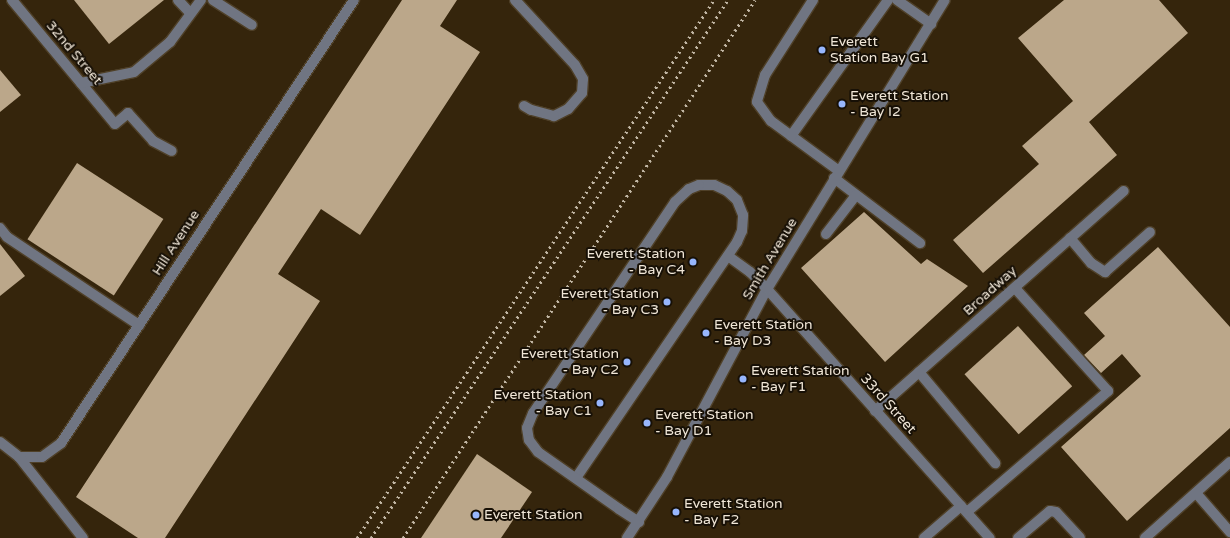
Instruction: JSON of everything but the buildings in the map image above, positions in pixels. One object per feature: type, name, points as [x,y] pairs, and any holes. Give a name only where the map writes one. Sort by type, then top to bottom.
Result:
[{"type":"street","name":"32nd Street","points":[[12,0],[115,124],[128,113],[153,141],[172,151]]},
{"type":"street","points":[[178,0],[190,13]]},
{"type":"street","points":[[81,83],[134,72],[170,42],[200,0]]},
{"type":"street","points":[[213,0],[252,25]]},
{"type":"street","name":"Hill Avenue","points":[[18,456],[42,457],[61,443],[354,0]]},
{"type":"street","points":[[515,0],[575,65],[582,79],[582,93],[568,109],[554,116],[531,110],[524,106]]},
{"type":"street","points":[[813,0],[765,75],[757,102],[771,121],[837,175],[856,195],[920,243]]},
{"type":"street","points":[[791,136],[888,0]]},
{"type":"street","points":[[897,0],[931,24]]},
{"type":"street","name":"Smith Avenue","points":[[627,538],[639,522],[667,477],[767,289],[945,0]]},
{"type":"street","points":[[576,478],[728,256],[742,231],[743,215],[737,200],[727,191],[714,185],[699,185],[689,189],[675,202],[533,413],[527,428],[529,440],[538,452],[639,522]]},
{"type":"street","name":"Broadway","points":[[875,411],[1124,191]]},
{"type":"street","points":[[826,234],[856,195]]},
{"type":"street","points":[[0,228],[7,237],[139,325]]},
{"type":"street","points":[[1070,238],[1091,263],[1105,272],[1150,232]]},
{"type":"street","name":"33rd Street","points":[[728,256],[750,272],[767,289],[990,538]]},
{"type":"street","points":[[924,538],[964,509],[1108,391],[1015,288]]},
{"type":"street","points":[[919,372],[995,463]]},
{"type":"street","points":[[0,442],[18,456],[83,538]]},
{"type":"street","points":[[1145,538],[1230,462]]},
{"type":"street","points":[[1196,493],[1230,532]]},
{"type":"street","points":[[1018,538],[1050,511],[1056,512],[1080,538]]},
{"type":"railway","points":[[357,538],[714,0]]},
{"type":"railway","points":[[371,538],[728,0]]},
{"type":"railway","points":[[403,538],[755,0]]},
{"type":"place","name":"Everett Station Bay G1","points":[[822,50]]},
{"type":"place","name":"Everett Station - Bay I2","points":[[842,104]]},
{"type":"place","name":"Everett Station - Bay C4","points":[[693,262]]},
{"type":"place","name":"Everett Station - Bay C3","points":[[667,302]]},
{"type":"place","name":"Everett Station - Bay D3","points":[[706,333]]},
{"type":"place","name":"Everett Station - Bay C2","points":[[627,362]]},
{"type":"place","name":"Everett Station - Bay F1","points":[[743,379]]},
{"type":"place","name":"Everett Station - Bay C1","points":[[600,403]]},
{"type":"place","name":"Everett Station - Bay D1","points":[[647,423]]},
{"type":"place","name":"Everett Station - Bay F2","points":[[676,512]]},
{"type":"place","name":"Everett Station","points":[[476,515]]}]
